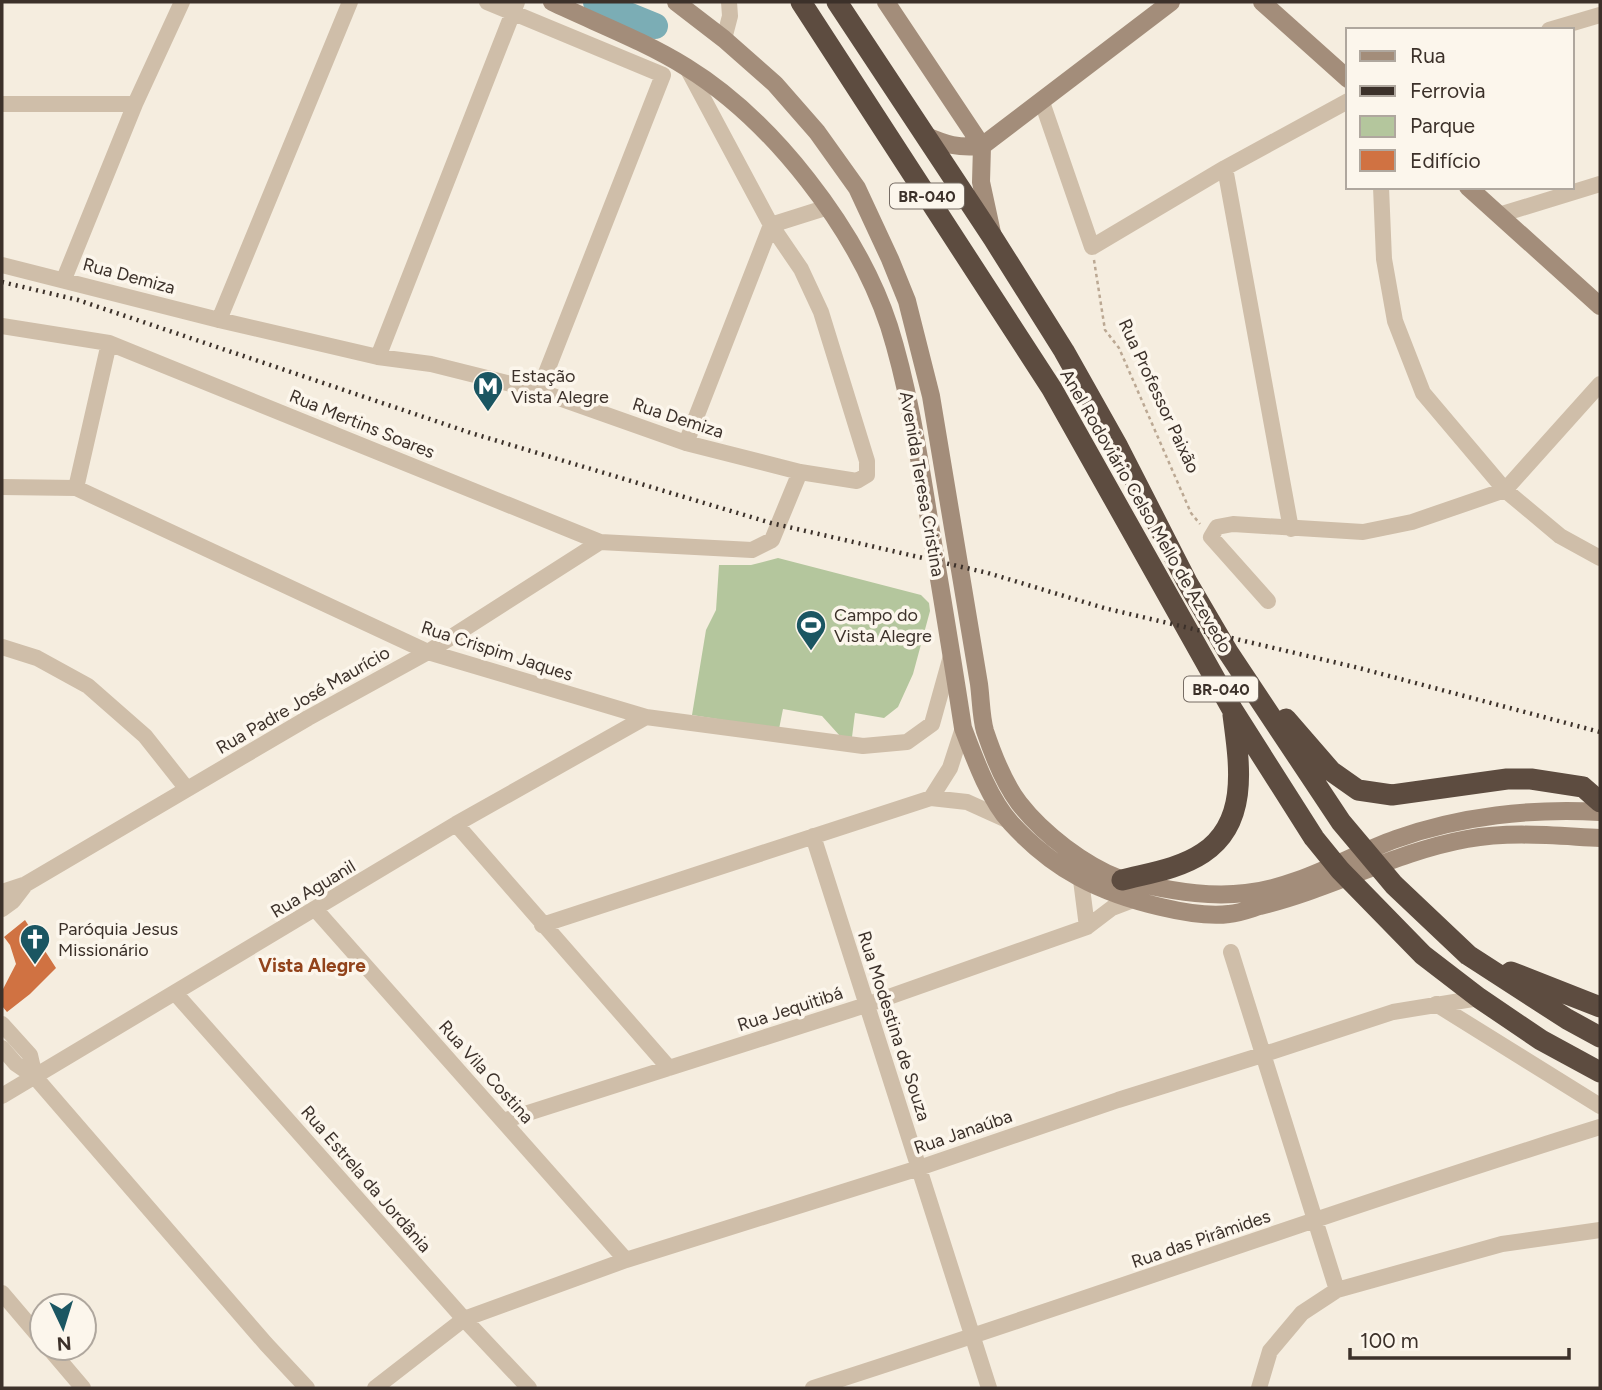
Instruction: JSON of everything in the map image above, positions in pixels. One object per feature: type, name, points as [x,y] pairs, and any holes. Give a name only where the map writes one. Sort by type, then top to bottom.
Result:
[{"type":"highway","name":"Anel Rodoviário Celso Mello de Azevedo","points":[[801,2],[1052,389],[1232,709],[1314,838],[1340,870],[1423,955],[1479,998],[1541,1040],[1600,1072]]},
{"type":"highway","name":"Anel Rodoviário Celso Mello de Azevedo","points":[[837,2],[993,237],[1064,351],[1118,447],[1187,582],[1228,652],[1341,822],[1394,885],[1468,955],[1567,1019],[1600,1037]]},
{"type":"highway","points":[[1228,652],[1331,771],[1357,790],[1392,795],[1507,779],[1531,779],[1583,787],[1600,802]]},
{"type":"highway","points":[[1122,880],[1171,868],[1204,852],[1225,831],[1237,802],[1239,789],[1238,753],[1232,709]]},
{"type":"highway","points":[[1468,955],[1600,1007]]},
{"type":"main road","name":"Avenida Teresa Cristina","points":[[552,2],[687,68],[748,115],[792,161],[828,207],[862,264],[888,325],[906,396],[920,463],[963,728],[986,780],[1009,821],[1046,855],[1081,880],[1104,891],[1184,913],[1228,914],[1299,897],[1408,853],[1469,839],[1527,835],[1600,838]]},
{"type":"main road","name":"Avenida Teresa Cristina","points":[[676,2],[724,39],[775,84],[817,132],[857,188],[907,301],[931,396],[984,729],[998,765],[1019,803],[1045,829],[1077,857],[1122,880],[1188,894],[1246,893],[1291,884],[1397,839],[1454,823],[1511,813],[1567,810],[1600,812]]},
{"type":"main road","points":[[886,2],[982,146],[981,181],[993,237]]},
{"type":"main road","points":[[924,135],[961,148],[982,146],[1171,2]]},
{"type":"main road","points":[[1262,2],[1346,77]]},
{"type":"main road","points":[[1470,189],[1600,306]]},
{"type":"street","points":[[64,279],[135,104],[182,2]]},
{"type":"street","points":[[219,320],[350,2]]},
{"type":"street","points":[[486,2],[514,7],[663,75],[539,391]]},
{"type":"street","points":[[724,39],[730,16],[729,2]]},
{"type":"street","points":[[377,357],[514,7]]},
{"type":"street","points":[[1556,28],[1600,15]]},
{"type":"street","name":"Rua Demiza","points":[[2,265],[219,320],[377,357],[432,364],[539,391],[686,443],[800,472],[857,481],[867,475],[867,461],[821,312],[801,269],[771,225],[687,68]]},
{"type":"street","points":[[1042,102],[1092,247],[1225,168],[1346,102]]},
{"type":"street","points":[[2,104],[135,104]]},
{"type":"street","points":[[1225,168],[1292,529]]},
{"type":"street","points":[[1499,215],[1600,184]]},
{"type":"street","points":[[1381,189],[1384,259],[1395,321],[1423,393],[1505,490],[1560,536],[1600,558]]},
{"type":"street","points":[[686,443],[771,225],[828,207]]},
{"type":"street","name":"Rua Mertins Soares","points":[[2,326],[109,343],[600,542]]},
{"type":"street","points":[[76,488],[109,343]]},
{"type":"street","points":[[1268,601],[1211,537],[1217,527],[1233,524],[1363,532],[1412,522],[1505,490],[1600,384]]},
{"type":"street","points":[[600,542],[752,550],[772,540],[800,472]]},
{"type":"street","name":"Rua Crispim Jaques","points":[[2,486],[76,488],[428,652],[646,717],[863,746],[907,742],[932,724],[951,654]]},
{"type":"street","name":"Rua Padre José Maurício","points":[[2,892],[26,884],[308,718],[428,652],[600,542]]},
{"type":"street","points":[[2,647],[37,658],[88,686],[145,736],[187,789]]},
{"type":"street","name":"Rua Aguanil","points":[[2,1096],[456,824],[646,717]]},
{"type":"street","points":[[931,797],[950,768],[963,728]]},
{"type":"street","points":[[542,925],[931,797],[967,802],[1009,821]]},
{"type":"street","points":[[456,824],[669,1068]]},
{"type":"street","name":"Rua Modestina de Souza","points":[[813,836],[989,1388]]},
{"type":"street","points":[[1081,880],[1087,927]]},
{"type":"street","name":"Rua Padre José Maurício","points":[[2,909],[13,901],[26,884]]},
{"type":"street","name":"Rua Jequitibá","points":[[503,1121],[866,1005],[1087,927],[1112,908],[1133,900]]},
{"type":"street","name":"Rua Vila Costina","points":[[316,910],[626,1260]]},
{"type":"street","points":[[1231,952],[1337,1290]]},
{"type":"street","name":"Rua Estrela da Jordânia","points":[[176,993],[528,1388]]},
{"type":"street","name":"Rua Janaúba","points":[[375,1388],[464,1319],[626,1260],[919,1168],[1118,1100],[1393,1012],[1479,998]]},
{"type":"street","points":[[1436,1004],[1600,1107]]},
{"type":"street","points":[[2,1024],[30,1055],[36,1077]]},
{"type":"street","points":[[2,1048],[16,1064],[36,1077],[307,1388]]},
{"type":"street","name":"Rua das Pirâmides","points":[[813,1388],[974,1337],[1502,1157],[1600,1127]]},
{"type":"street","points":[[1259,1388],[1270,1351],[1302,1312],[1337,1290],[1502,1244],[1600,1230]]},
{"type":"street","points":[[2,1293],[28,1324]]},
{"type":"street","points":[[61,1362],[83,1388]]},
{"type":"path","name":"Rua Professor Paixão","points":[[1092,247],[1105,330],[1119,348],[1191,513],[1211,537]]},
{"type":"green space","name":"Campo do Vista Alegre","points":[[778,558],[921,595],[929,603],[930,611],[913,674],[898,707],[884,718],[855,713],[852,737],[840,736],[822,716],[783,709],[779,729],[692,715],[706,630],[716,610],[719,565],[751,565]]},
{"type":"building","name":"Paróquia Jesus Missionário","points":[[25,920],[56,968],[7,1012],[2,1006],[2,991],[16,964],[10,945],[4,937]]},
{"type":"waterway","points":[[596,2],[655,26]]},
{"type":"railway","points":[[2,282],[78,300],[471,433],[771,523],[988,573],[1104,608],[1359,668],[1600,732]]},
{"type":"place","name":"Estação Vista Alegre","points":[[488,413]]},
{"type":"place","name":"Campo do Vista Alegre","points":[[811,652]]},
{"type":"place","name":"Paróquia Jesus Missionário","points":[[35,966]]},
{"type":"district","name":"Vista Alegre","points":[[312,965]]}]
